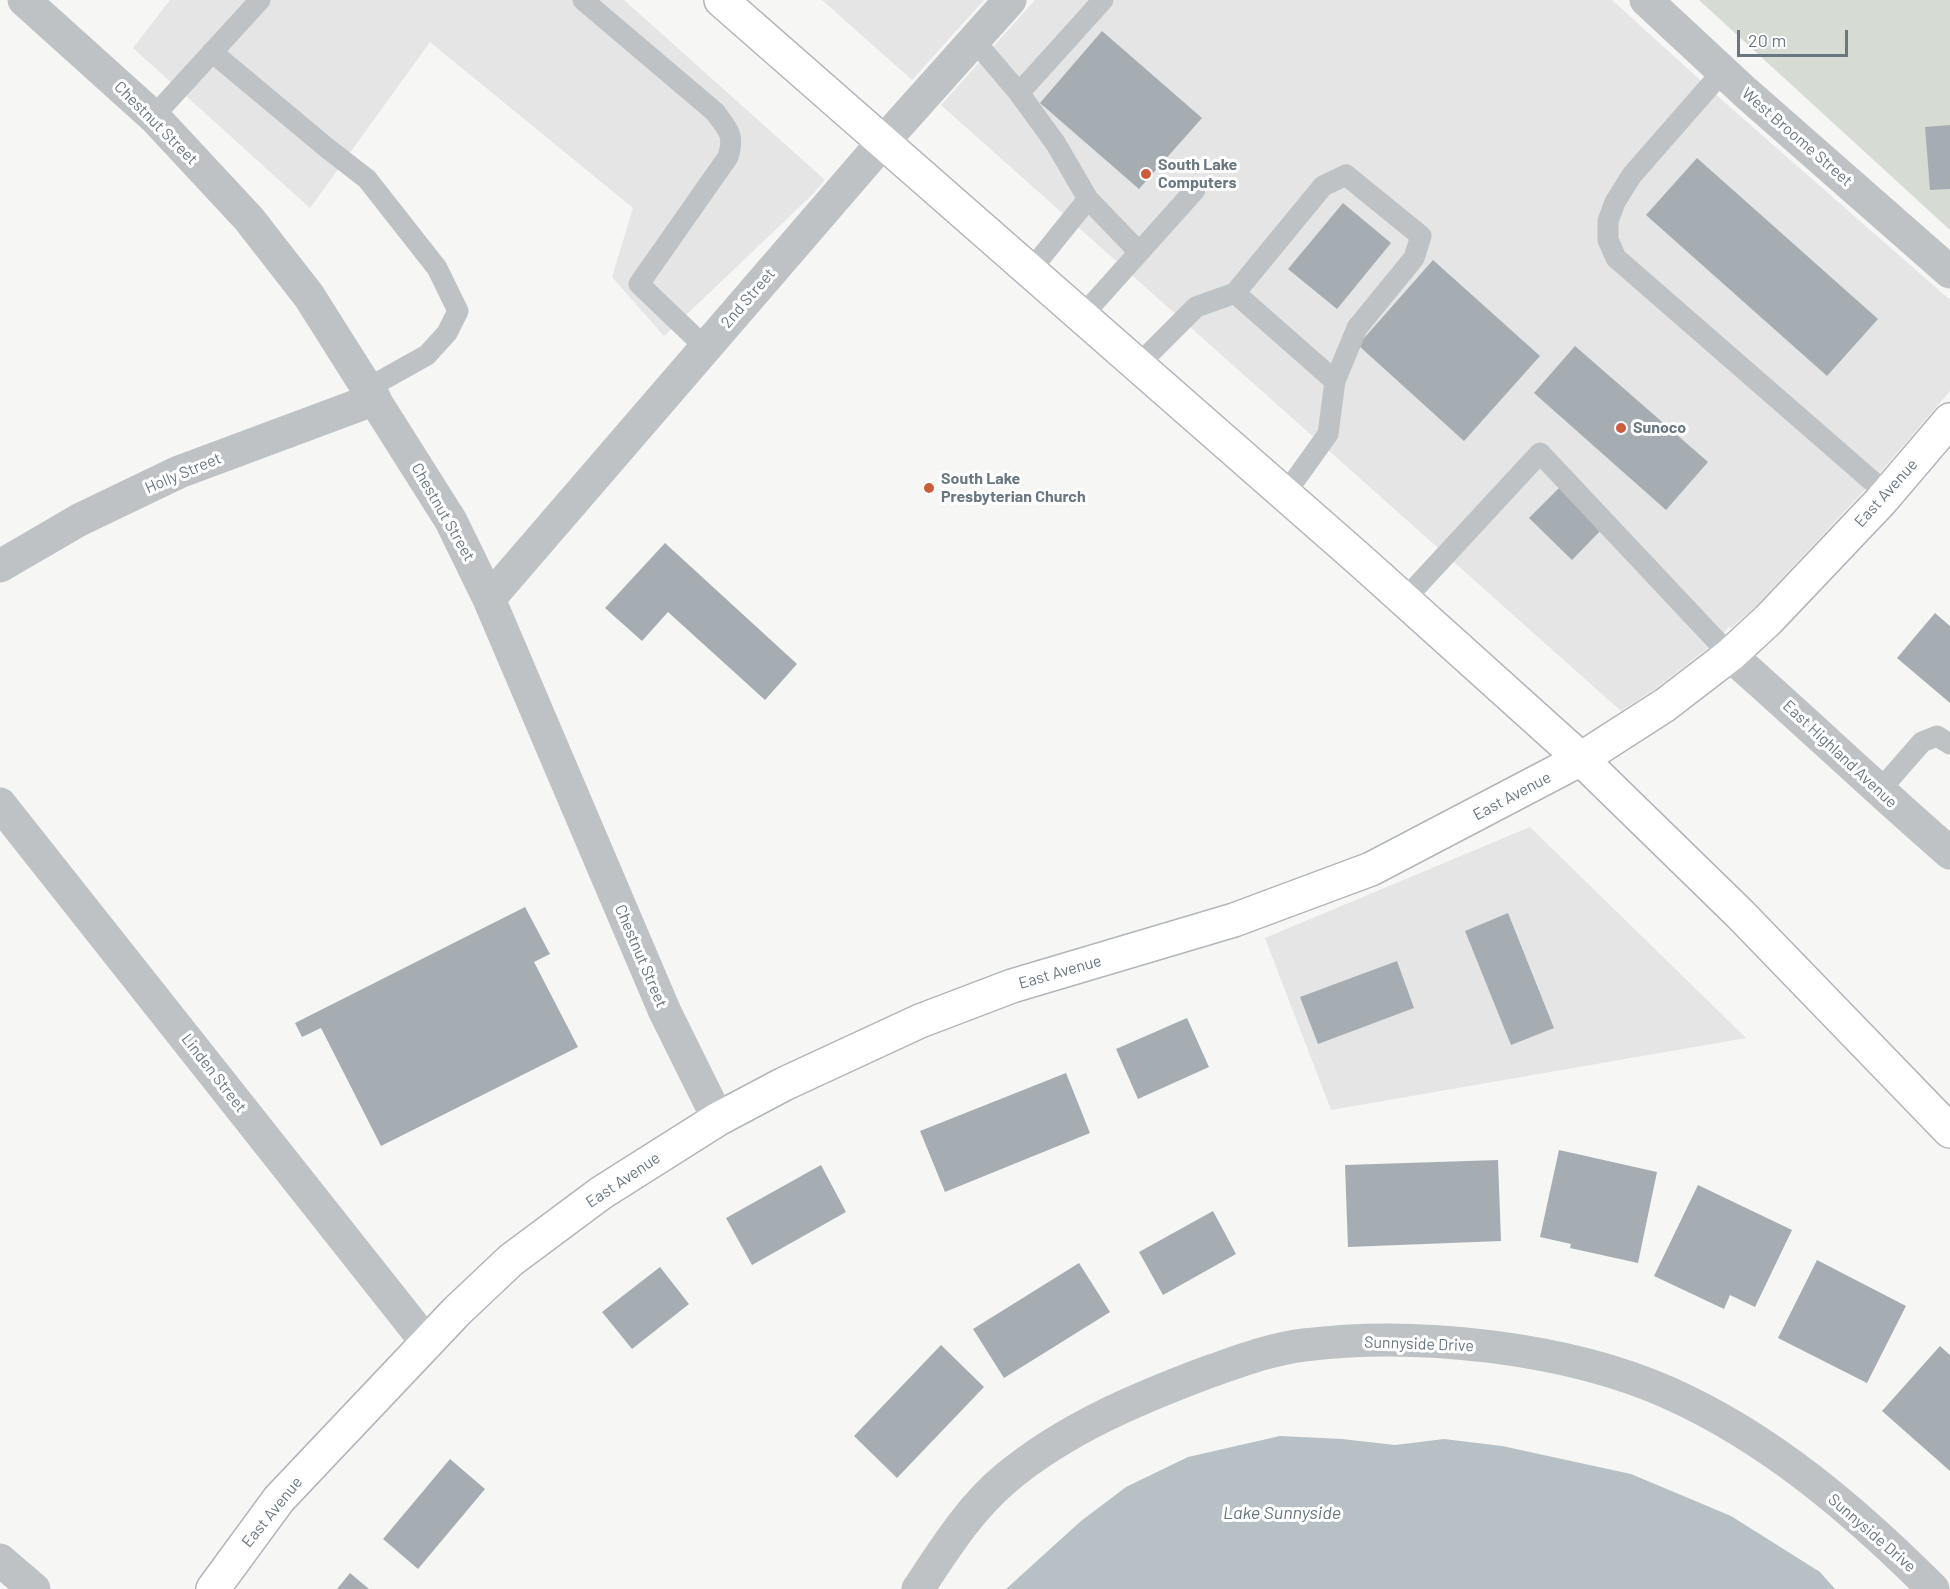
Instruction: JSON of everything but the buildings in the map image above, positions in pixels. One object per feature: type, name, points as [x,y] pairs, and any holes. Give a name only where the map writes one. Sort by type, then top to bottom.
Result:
[{"type":"main road","points":[[721,0],[1285,494],[1581,759],[1741,915],[1950,1131]]},
{"type":"main road","name":"East Avenue","points":[[213,1589],[279,1499],[457,1311],[512,1260],[601,1193],[718,1119],[784,1083],[920,1021],[1012,986],[1234,920],[1371,868],[1581,759],[1665,705],[1730,655],[1768,620],[1887,494],[1950,420]]},
{"type":"street","name":"Chestnut Street","points":[[24,0],[153,117],[249,219],[309,296],[451,521],[489,599],[665,1012],[718,1119]]},
{"type":"street","name":"2nd Street","points":[[489,599],[884,142],[1010,0]]},
{"type":"street","name":"West Broome Street","points":[[1646,0],[1950,272]]},
{"type":"street","name":"Holly Street","points":[[0,566],[79,520],[178,472],[372,394]]},
{"type":"street","name":"East Highland Avenue","points":[[1730,655],[1950,853]]},
{"type":"street","name":"Linden Street","points":[[0,804],[427,1343]]},
{"type":"street","name":"Sunnyside Drive","points":[[918,1589],[956,1532],[1003,1480],[1043,1449],[1103,1414],[1258,1354],[1303,1345],[1390,1339],[1459,1343],[1545,1356],[1613,1372],[1669,1393],[1731,1425],[1796,1468],[1881,1538],[1933,1589]]},
{"type":"street","points":[[0,1560],[34,1589]]},
{"type":"lane","points":[[153,117],[260,0]]},
{"type":"lane","points":[[583,0],[715,112],[727,128],[732,143],[728,157],[639,284],[706,348]]},
{"type":"lane","points":[[1018,93],[1103,0]]},
{"type":"lane","points":[[975,40],[1056,144],[1088,199],[1139,252]]},
{"type":"lane","points":[[212,52],[367,179],[437,268],[458,311],[447,333],[427,355],[372,394]]},
{"type":"lane","points":[[1723,71],[1632,176],[1615,202],[1608,221],[1608,240],[1616,258],[1887,494]]},
{"type":"lane","points":[[1138,365],[1197,307],[1235,293],[1323,186],[1346,176],[1421,236],[1414,258],[1357,328],[1335,381],[1328,434],[1285,494]]},
{"type":"lane","points":[[1082,316],[1195,190]]},
{"type":"lane","points":[[1030,271],[1088,199]]},
{"type":"lane","points":[[1235,293],[1335,381]]},
{"type":"lane","points":[[1404,600],[1539,453],[1730,655]]},
{"type":"lane","points":[[1880,790],[1922,742],[1937,736],[1950,744]]},
{"type":"shaded area","points":[[170,0],[624,0],[825,180],[664,336],[612,277],[633,208],[430,42],[310,208],[133,48]]},
{"type":"shaded area","points":[[822,0],[984,0],[912,80]]},
{"type":"shaded area","points":[[1035,0],[1612,0],[1950,300],[1950,391],[1873,481],[1755,607],[1731,628],[1729,627],[1717,641],[1655,689],[1621,711],[941,105]]},
{"type":"shaded area","points":[[1699,0],[1950,0],[1950,230]]},
{"type":"shaded area","points":[[1530,827],[1746,1038],[1331,1110],[1265,938]]},
{"type":"water","name":"Lake Sunnyside","points":[[1280,1436],[1342,1439],[1395,1445],[1444,1439],[1502,1446],[1631,1474],[1731,1516],[1820,1572],[1835,1589],[1006,1589],[1081,1521],[1126,1487],[1188,1457]]},
{"type":"place","name":"South Lake Computers","points":[[1146,174]]},
{"type":"place","name":"Sunoco","points":[[1621,428]]},
{"type":"place","name":"South Lake Presbyterian Church","points":[[929,488]]}]
